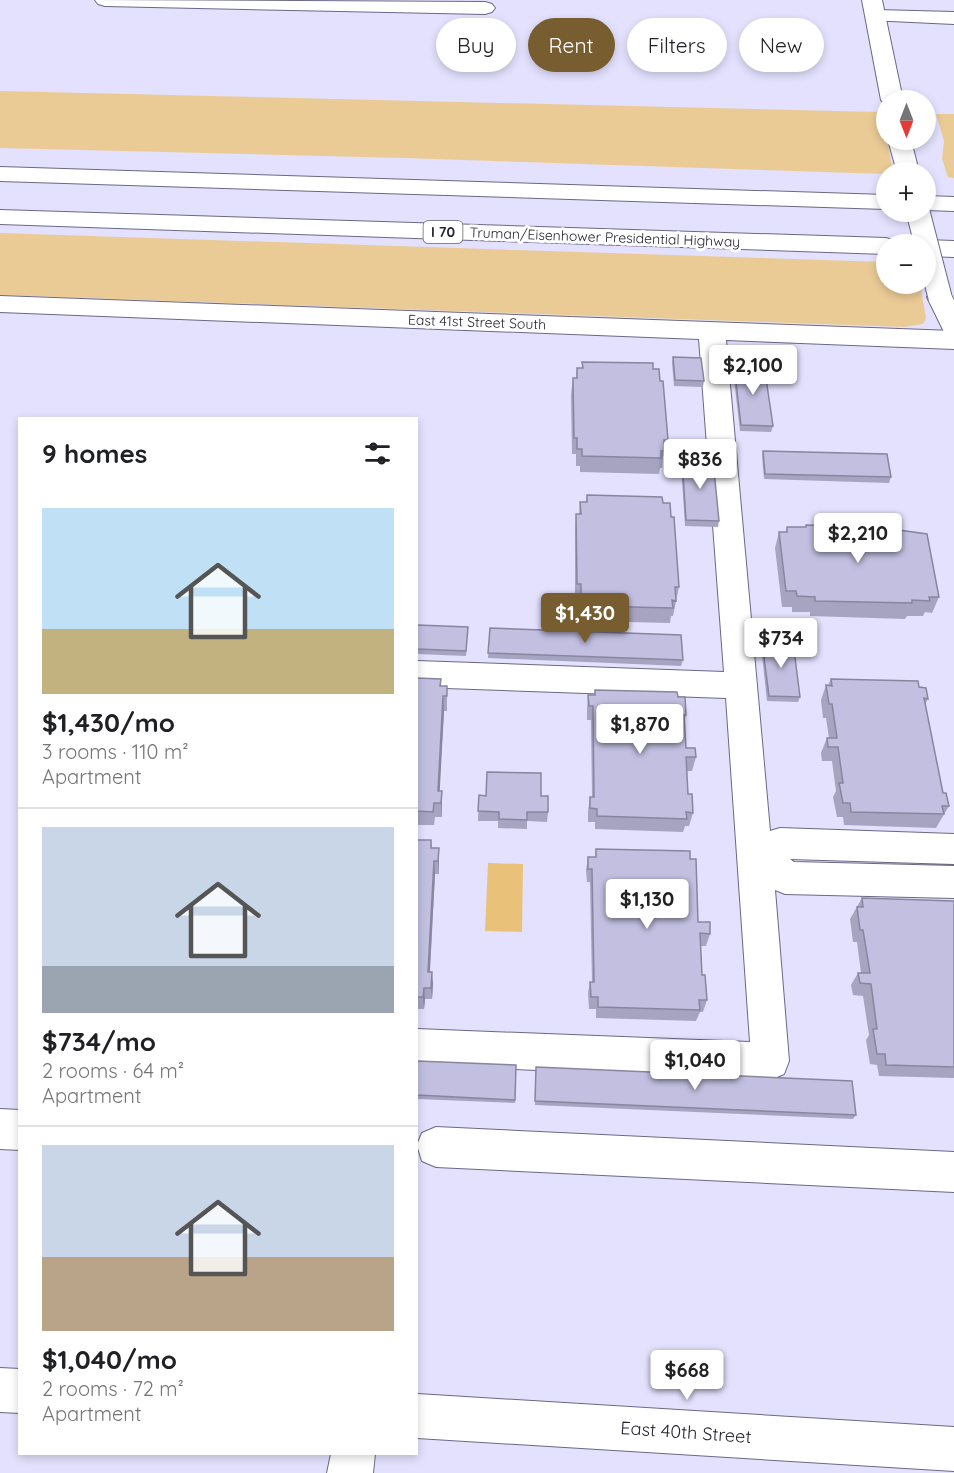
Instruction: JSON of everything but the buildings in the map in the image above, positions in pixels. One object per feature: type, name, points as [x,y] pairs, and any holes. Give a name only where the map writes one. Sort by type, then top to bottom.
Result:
[{"type":"main road","points":[[105,0],[485,8]]},
{"type":"main road","points":[[890,90],[874,8],[954,18]]},
{"type":"main road","points":[[0,174],[876,202]]},
{"type":"main road","points":[[936,203],[954,204]]},
{"type":"main road","name":"Truman/Eisenhower Presidential Highway","points":[[0,217],[876,246]]},
{"type":"main road","points":[[921,222],[940,297],[954,328]]},
{"type":"main road","points":[[936,248],[954,249]]},
{"type":"main road","name":"East 41st Street South","points":[[0,304],[954,340]]},
{"type":"main road","points":[[418,1047],[770,1061],[762,860],[742,686],[712,331]]},
{"type":"main road","points":[[418,674],[742,686]]},
{"type":"main road","points":[[762,860],[780,843],[954,849]]},
{"type":"main road","points":[[762,860],[785,878],[954,882]]},
{"type":"main road","points":[[0,1129],[18,1130]]},
{"type":"main road","points":[[436,1147],[954,1172]]},
{"type":"main road","points":[[0,1390],[18,1391]]},
{"type":"main road","name":"East 40th Street","points":[[418,1416],[954,1449]]},
{"type":"main road","points":[[350,1473],[352,1455]]},
{"type":"shaded area","points":[[0,91],[876,112],[876,150],[889,150],[891,162],[876,162],[876,174],[403,158],[0,148]]},
{"type":"shaded area","points":[[936,114],[954,114],[954,178],[948,177],[942,159],[944,141]]},
{"type":"shaded area","points":[[0,233],[876,262],[876,294],[922,294],[926,318],[923,324],[904,327],[0,295]]},
{"type":"shaded area","points":[[488,863],[523,864],[522,932],[485,931]]}]
